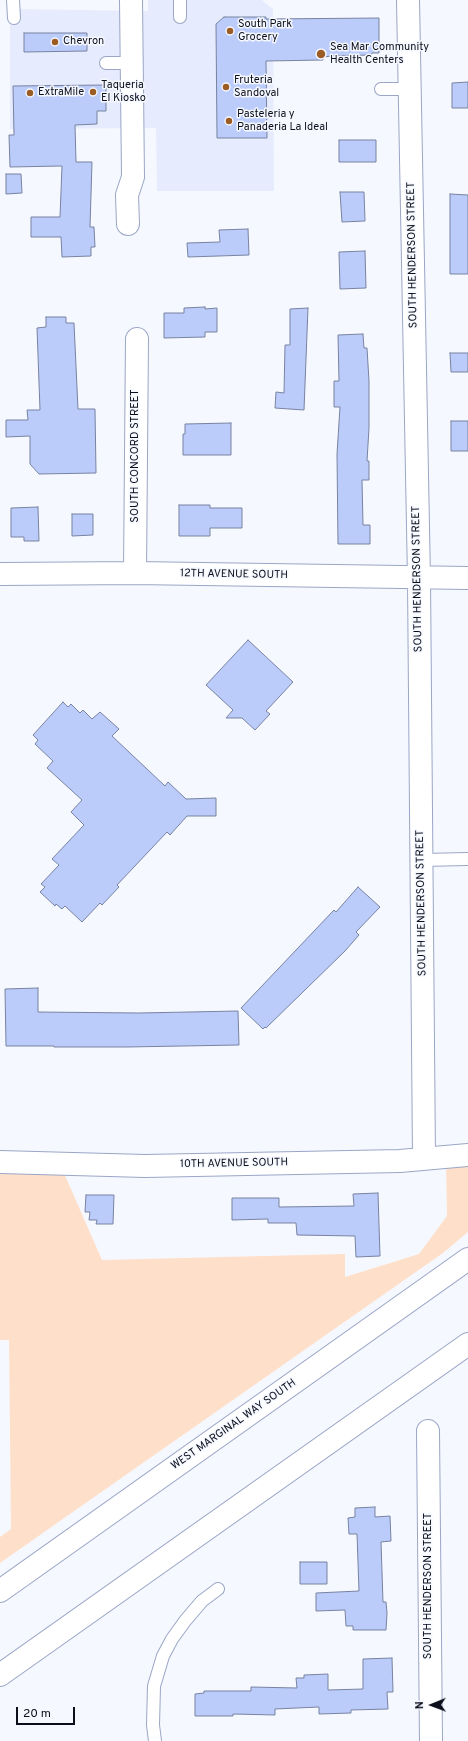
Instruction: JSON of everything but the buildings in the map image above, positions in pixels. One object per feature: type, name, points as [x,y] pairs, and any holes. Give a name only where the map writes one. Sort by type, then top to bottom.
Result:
[{"type":"main road","points":[[128,224],[128,195],[133,177],[131,0]]},
{"type":"main road","name":"SOUTH HENDERSON STREET","points":[[408,0],[419,579],[424,1159]]},
{"type":"main road","name":"SOUTH CONCORD STREET","points":[[135,574],[137,339]]},
{"type":"main road","name":"12TH AVENUE SOUTH","points":[[0,574],[135,574],[419,579],[468,578]]},
{"type":"main road","name":"10TH AVENUE SOUTH","points":[[0,1162],[145,1166],[400,1161],[468,1154]]},
{"type":"main road","name":"WEST MARGINAL WAY SOUTH","points":[[0,1591],[468,1259]]},
{"type":"main road","points":[[0,1675],[468,1344]]},
{"type":"main road","name":"SOUTH HENDERSON STREET","points":[[428,1431],[431,1741]]},
{"type":"lane","points":[[14,0],[14,18]]},
{"type":"lane","points":[[180,0],[180,17]]},
{"type":"lane","points":[[106,64],[132,63]]},
{"type":"lane","points":[[381,89],[410,89]]},
{"type":"lane","points":[[421,860],[468,859]]},
{"type":"lane","points":[[155,1741],[153,1725],[154,1686],[163,1656],[172,1639],[185,1621],[202,1601],[218,1589]]},
{"type":"shaded area","points":[[148,0],[262,0],[273,9],[274,191],[157,191],[156,128],[10,129],[10,9],[148,11]]},
{"type":"shaded area","points":[[468,1159],[468,1232],[443,1253],[0,1563],[0,1537],[11,1529],[9,1340],[0,1340],[0,1172],[64,1173],[102,1260],[345,1254],[345,1277],[419,1254],[447,1216],[446,1160]]},
{"type":"place","name":"South Park Grocery","points":[[230,31]]},
{"type":"place","name":"Chevron","points":[[55,42]]},
{"type":"place","name":"Sea Mar Community Health Centers","points":[[321,54]]},
{"type":"place","name":"Fruteria Sandoval","points":[[226,87]]},
{"type":"place","name":"Taqueria El Kiosko","points":[[93,92]]},
{"type":"place","name":"ExtraMile","points":[[30,93]]},
{"type":"place","name":"Pasteleria y Panaderia La Ideal","points":[[229,121]]}]
